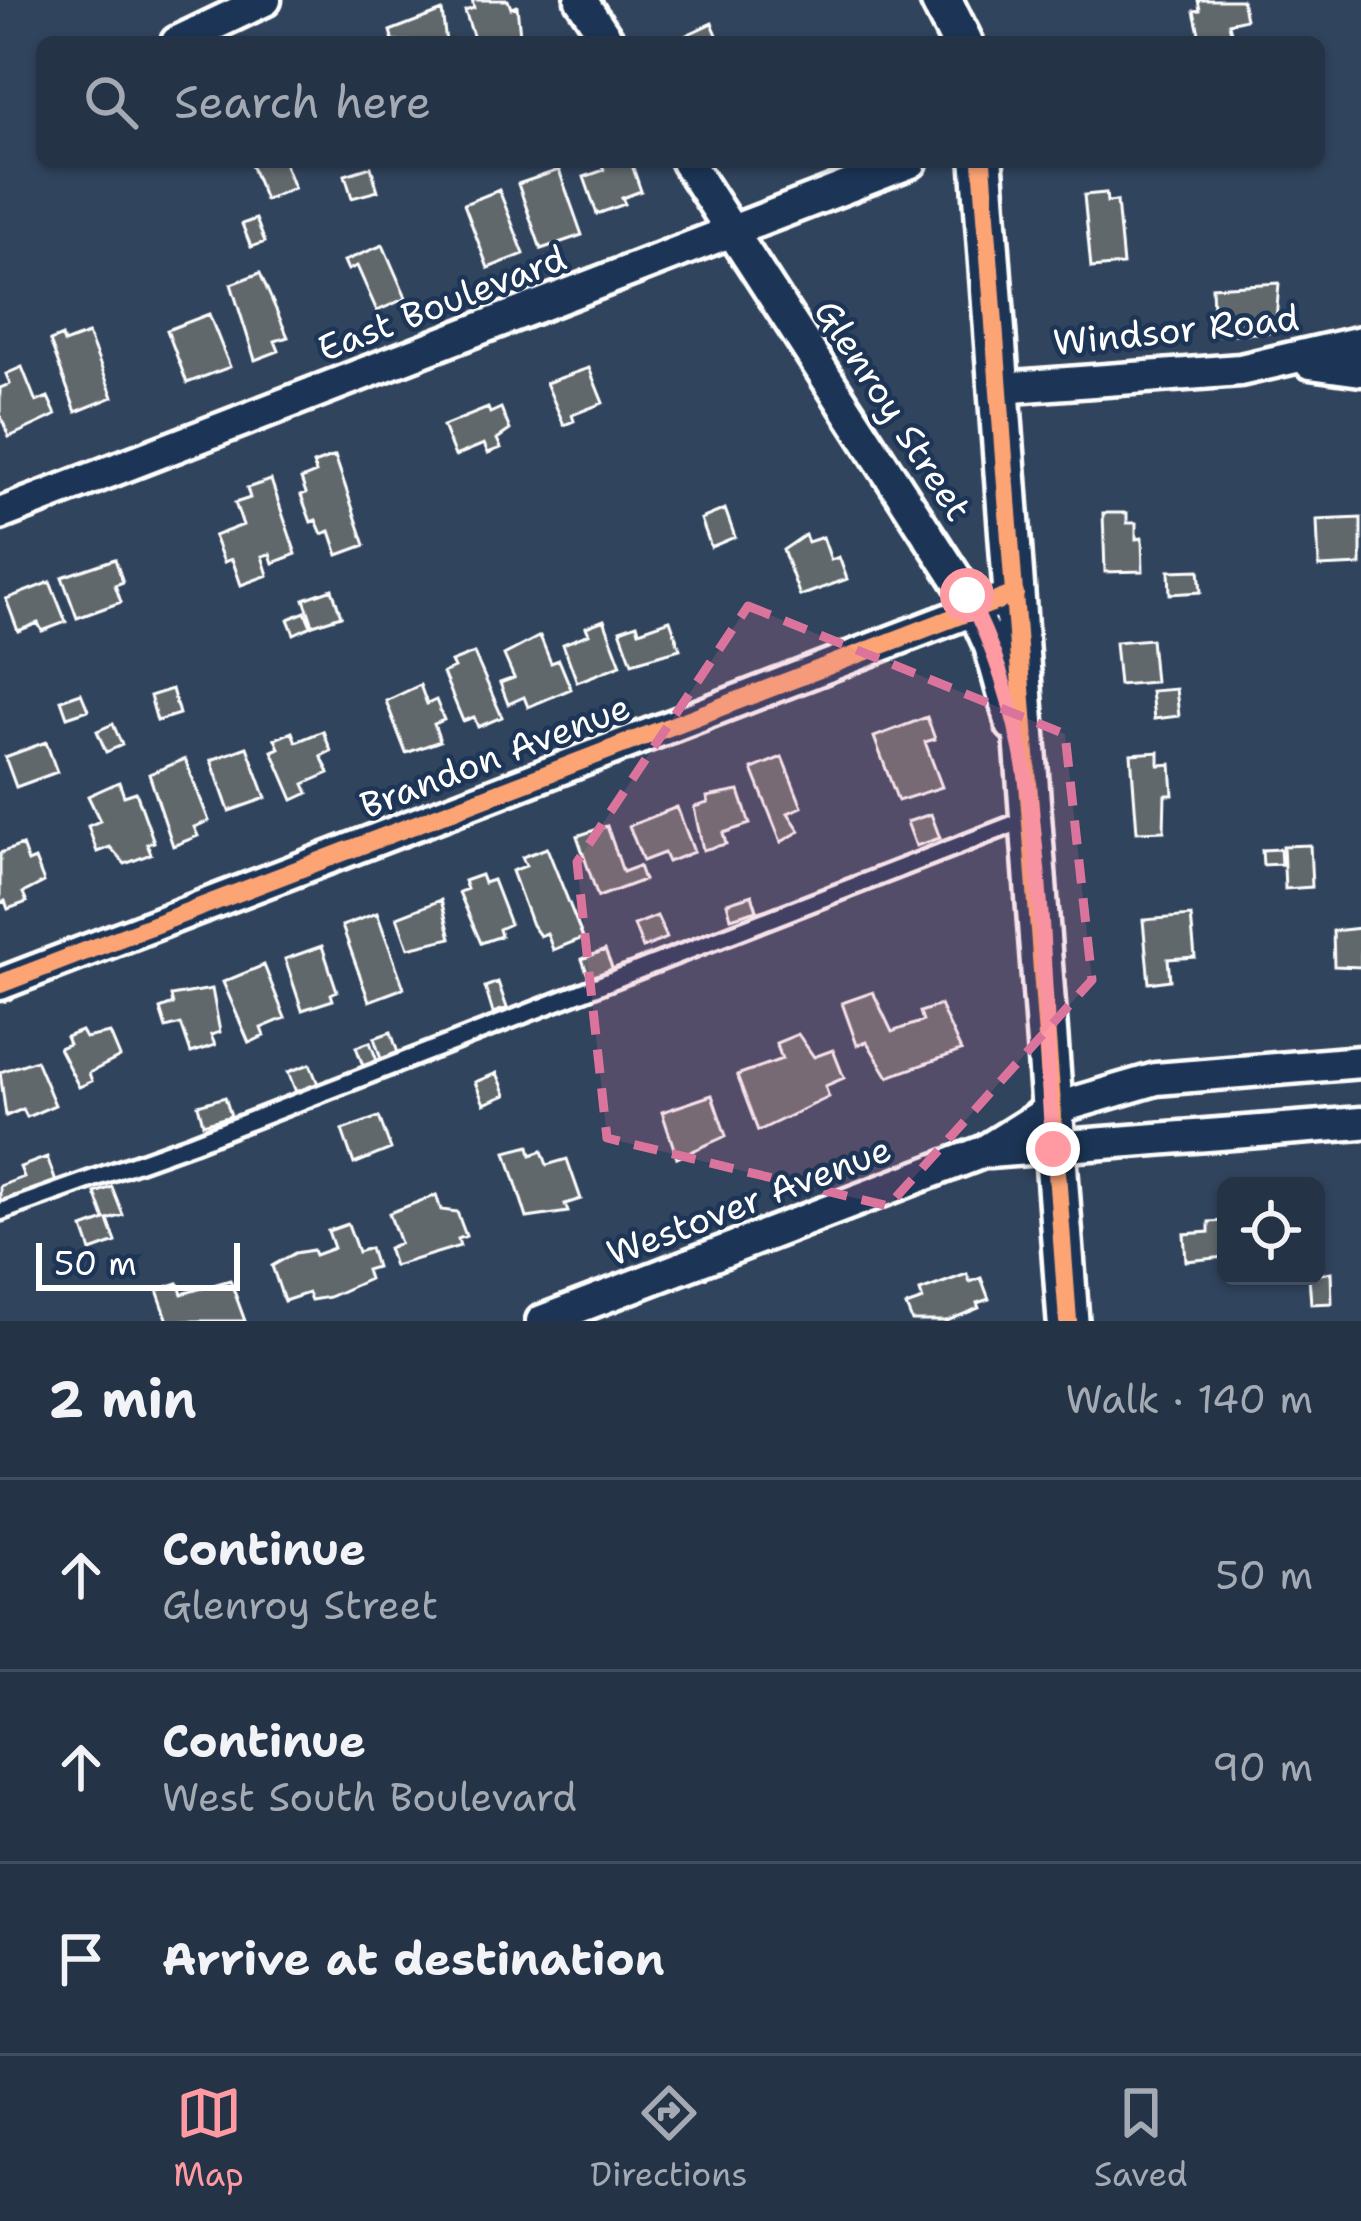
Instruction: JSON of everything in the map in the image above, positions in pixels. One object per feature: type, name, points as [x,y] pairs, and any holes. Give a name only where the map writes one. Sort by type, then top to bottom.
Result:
[{"type":"street","points":[[190,36],[265,0]]},
{"type":"street","points":[[581,0],[605,36]]},
{"type":"street","points":[[941,0],[959,36]]},
{"type":"street","name":"Glenroy Street","points":[[691,168],[974,608],[990,646],[1029,800]]},
{"type":"street","name":"East Boulevard","points":[[0,514],[896,168]]},
{"type":"street","points":[[982,168],[1068,1321]]},
{"type":"street","name":"Windsor Road","points":[[998,388],[1240,370],[1361,342]]},
{"type":"street","points":[[1292,361],[1361,370]]},
{"type":"street","name":"Brandon Avenue","points":[[0,984],[1015,594]]},
{"type":"street","name":"Westover Avenue","points":[[542,1321],[1051,1130],[1156,1078],[1361,1062]]},
{"type":"street","name":"Westover Avenue","points":[[1051,1130],[1361,1123]]},
{"type":"lane","points":[[0,1212],[193,1143],[1029,800]]},
{"type":"highlighted area","points":[[748,606],[1065,734],[1092,980],[888,1206],[607,1138],[577,862]]},
{"type":"building","points":[[472,0],[508,0],[511,8],[517,6],[520,35],[473,36],[465,11],[474,8]]},
{"type":"building","points":[[1198,0],[1242,0],[1246,19],[1229,23],[1232,36],[1200,36],[1194,11],[1200,10]]},
{"type":"building","points":[[442,11],[445,36],[392,36],[390,31]]},
{"type":"building","points":[[712,23],[717,36],[684,36]]},
{"type":"building","points":[[252,168],[286,168],[294,188],[265,200]]},
{"type":"building","points":[[371,168],[378,191],[352,198],[345,175]]},
{"type":"building","points":[[633,168],[641,191],[622,198],[625,204],[597,214],[584,177]]},
{"type":"building","points":[[559,170],[582,235],[541,249],[518,184]]},
{"type":"building","points":[[499,190],[524,254],[488,268],[464,204]]},
{"type":"building","points":[[1106,193],[1107,202],[1117,201],[1123,265],[1091,268],[1084,195]]},
{"type":"building","points":[[256,219],[265,242],[251,247],[242,224]]},
{"type":"building","points":[[383,245],[406,298],[377,311],[357,266],[348,270],[344,261]]},
{"type":"building","points":[[260,273],[288,337],[275,341],[279,351],[255,360],[231,284]]},
{"type":"building","points":[[1279,283],[1275,332],[1214,335],[1212,287]]},
{"type":"building","points":[[209,314],[230,367],[187,383],[167,330]]},
{"type":"building","points":[[88,334],[113,397],[76,412],[50,341],[62,336],[64,343]]},
{"type":"building","points":[[22,367],[36,402],[48,397],[56,415],[9,437],[0,414],[0,388],[10,384],[6,374]]},
{"type":"building","points":[[589,368],[603,403],[572,415],[574,421],[564,425],[546,383]]},
{"type":"building","points":[[488,408],[490,413],[501,408],[510,430],[497,439],[501,448],[488,453],[484,444],[455,456],[443,426]]},
{"type":"building","points":[[335,456],[365,545],[338,555],[330,531],[322,534],[316,520],[311,522],[301,495],[306,493],[301,479],[316,473],[313,464]]},
{"type":"building","points":[[271,480],[296,554],[273,563],[270,554],[262,556],[268,575],[241,585],[232,559],[224,562],[214,536],[243,525],[235,503],[250,498],[247,488]]},
{"type":"building","points":[[725,509],[735,537],[711,547],[701,519]]},
{"type":"building","points":[[1103,513],[1127,513],[1127,523],[1136,523],[1136,539],[1142,538],[1143,571],[1105,572]]},
{"type":"building","points":[[1361,518],[1361,565],[1319,567],[1317,520]]},
{"type":"building","points":[[805,535],[808,542],[823,537],[831,560],[839,557],[847,579],[800,596],[783,550]]},
{"type":"building","points":[[115,559],[123,582],[115,585],[121,602],[77,618],[62,577]]},
{"type":"building","points":[[1199,570],[1201,592],[1170,594],[1169,571]]},
{"type":"building","points":[[50,582],[66,622],[42,631],[38,623],[18,631],[6,599]]},
{"type":"building","points":[[332,589],[341,616],[313,625],[304,599]]},
{"type":"building","points":[[305,612],[311,626],[294,634],[288,619]]},
{"type":"building","points":[[604,620],[621,665],[577,682],[563,644],[589,634],[586,627]]},
{"type":"building","points":[[670,620],[680,649],[632,663],[620,630],[637,624],[639,631]]},
{"type":"building","points":[[540,636],[551,663],[559,660],[571,689],[528,707],[524,697],[508,704],[500,683],[514,678],[504,655]]},
{"type":"building","points":[[1151,639],[1155,682],[1119,685],[1115,642]]},
{"type":"building","points":[[474,653],[502,717],[478,727],[474,717],[463,721],[443,673],[454,668],[451,662]]},
{"type":"building","points":[[420,685],[427,704],[436,700],[444,720],[434,724],[440,741],[406,753],[386,701]]},
{"type":"building","points":[[172,689],[179,714],[157,721],[150,696]]},
{"type":"building","points":[[1176,689],[1179,716],[1154,719],[1151,691]]},
{"type":"building","points":[[81,693],[88,710],[67,717],[61,700]]},
{"type":"building","points":[[927,717],[935,739],[925,742],[942,787],[898,801],[874,737]]},
{"type":"building","points":[[113,724],[122,745],[106,752],[97,731]]},
{"type":"building","points":[[323,731],[331,751],[321,756],[329,773],[304,784],[308,793],[293,800],[272,751],[279,748],[275,739],[292,732],[296,742]]},
{"type":"building","points":[[46,742],[57,772],[16,787],[5,757]]},
{"type":"building","points":[[247,747],[266,798],[229,811],[211,760]]},
{"type":"building","points":[[1159,752],[1159,765],[1171,764],[1173,795],[1165,795],[1164,831],[1137,832],[1131,754]]},
{"type":"building","points":[[782,757],[802,807],[788,813],[800,831],[781,842],[752,769]]},
{"type":"building","points":[[185,759],[209,821],[194,827],[198,836],[173,846],[149,774]]},
{"type":"building","points":[[119,782],[124,796],[136,792],[154,842],[147,844],[151,854],[125,864],[110,847],[97,852],[88,826],[100,821],[88,796]]},
{"type":"building","points":[[739,791],[750,824],[723,833],[726,844],[703,850],[694,807],[708,803],[707,797]]},
{"type":"building","points":[[677,807],[694,852],[668,862],[664,853],[643,861],[629,826]]},
{"type":"building","points":[[931,814],[940,838],[916,846],[907,822]]},
{"type":"building","points":[[607,826],[623,872],[639,866],[644,880],[598,897],[577,836]]},
{"type":"building","points":[[22,845],[28,862],[35,859],[44,882],[23,893],[27,902],[8,909],[5,901],[0,903],[0,853]]},
{"type":"building","points":[[1310,845],[1312,887],[1285,889],[1283,846]]},
{"type":"building","points":[[547,848],[583,938],[553,950],[547,933],[540,936],[532,925],[512,871],[526,866],[522,857]]},
{"type":"building","points":[[1280,849],[1281,864],[1263,865],[1262,850]]},
{"type":"building","points":[[481,875],[484,883],[493,880],[510,924],[499,929],[501,936],[481,943],[459,892],[467,889],[464,881]]},
{"type":"building","points":[[752,895],[757,910],[731,918],[727,903]]},
{"type":"building","points":[[441,900],[451,938],[408,948],[397,917]]},
{"type":"building","points":[[377,913],[404,988],[369,1001],[342,926]]},
{"type":"building","points":[[657,916],[667,938],[643,948],[634,925]]},
{"type":"building","points":[[1191,916],[1195,957],[1168,959],[1170,980],[1149,983],[1143,920]]},
{"type":"building","points":[[1361,928],[1361,967],[1334,966],[1333,931]]},
{"type":"building","points":[[322,946],[337,991],[331,994],[333,1000],[302,1010],[285,959]]},
{"type":"building","points":[[605,950],[615,975],[591,984],[582,959]]},
{"type":"building","points":[[264,965],[285,1018],[261,1028],[264,1036],[249,1043],[223,982]]},
{"type":"building","points":[[498,982],[507,1008],[493,1013],[485,987]]},
{"type":"building","points":[[212,989],[220,1032],[211,1035],[215,1045],[191,1053],[181,1024],[166,1028],[160,1009],[173,1004],[171,996]]},
{"type":"building","points":[[873,992],[892,1032],[923,1021],[920,1012],[940,1005],[961,1051],[888,1077],[867,1042],[857,1045],[842,1003]]},
{"type":"building","points":[[81,1031],[85,1038],[110,1033],[120,1057],[89,1073],[92,1081],[79,1087],[59,1048],[69,1044],[66,1037]]},
{"type":"building","points":[[391,1032],[399,1056],[382,1062],[374,1038]]},
{"type":"building","points":[[798,1034],[814,1057],[833,1050],[844,1078],[825,1086],[829,1097],[758,1131],[737,1075],[782,1059],[776,1043]]},
{"type":"building","points":[[370,1042],[379,1066],[365,1071],[356,1047]]},
{"type":"building","points":[[36,1060],[55,1105],[27,1117],[23,1109],[6,1116],[0,1072]]},
{"type":"building","points":[[310,1064],[318,1084],[296,1092],[288,1072]]},
{"type":"building","points":[[497,1073],[506,1095],[484,1104],[475,1082]]},
{"type":"building","points":[[712,1095],[726,1136],[677,1158],[662,1112]]},
{"type":"building","points":[[225,1097],[231,1116],[203,1124],[198,1105]]},
{"type":"building","points":[[379,1117],[391,1149],[354,1164],[342,1130]]},
{"type":"building","points":[[529,1146],[531,1155],[542,1151],[547,1165],[567,1159],[581,1199],[565,1204],[568,1212],[527,1218],[506,1152]]},
{"type":"building","points":[[47,1157],[57,1185],[0,1207],[0,1186],[24,1177],[20,1167]]},
{"type":"building","points":[[112,1187],[123,1215],[108,1220],[116,1242],[91,1251],[83,1228],[105,1220],[95,1193]]},
{"type":"building","points":[[436,1195],[441,1210],[457,1212],[466,1236],[458,1239],[460,1246],[394,1266],[388,1248],[400,1243],[389,1213]]},
{"type":"building","points":[[1209,1222],[1217,1222],[1217,1258],[1186,1261],[1184,1234],[1209,1232]]},
{"type":"building","points":[[348,1224],[358,1252],[370,1248],[376,1267],[366,1270],[369,1279],[329,1297],[311,1300],[308,1293],[284,1301],[272,1266],[295,1253],[313,1250],[315,1255],[334,1248],[328,1231]]},
{"type":"building","points":[[1331,1272],[1332,1303],[1311,1304],[1310,1285],[1325,1285],[1325,1273]]},
{"type":"building","points":[[967,1274],[970,1282],[981,1278],[989,1299],[977,1303],[979,1308],[947,1321],[912,1321],[906,1306],[923,1300],[920,1291]]},
{"type":"building","points":[[230,1280],[245,1321],[168,1321],[157,1290],[178,1283],[182,1294]]},
{"type":"cycle path","points":[[982,168],[1068,1321]]},
{"type":"cycle path","points":[[0,984],[1015,594]]},
{"type":"route","points":[[967,595],[990,646],[1027,782],[1053,1149]]}]
